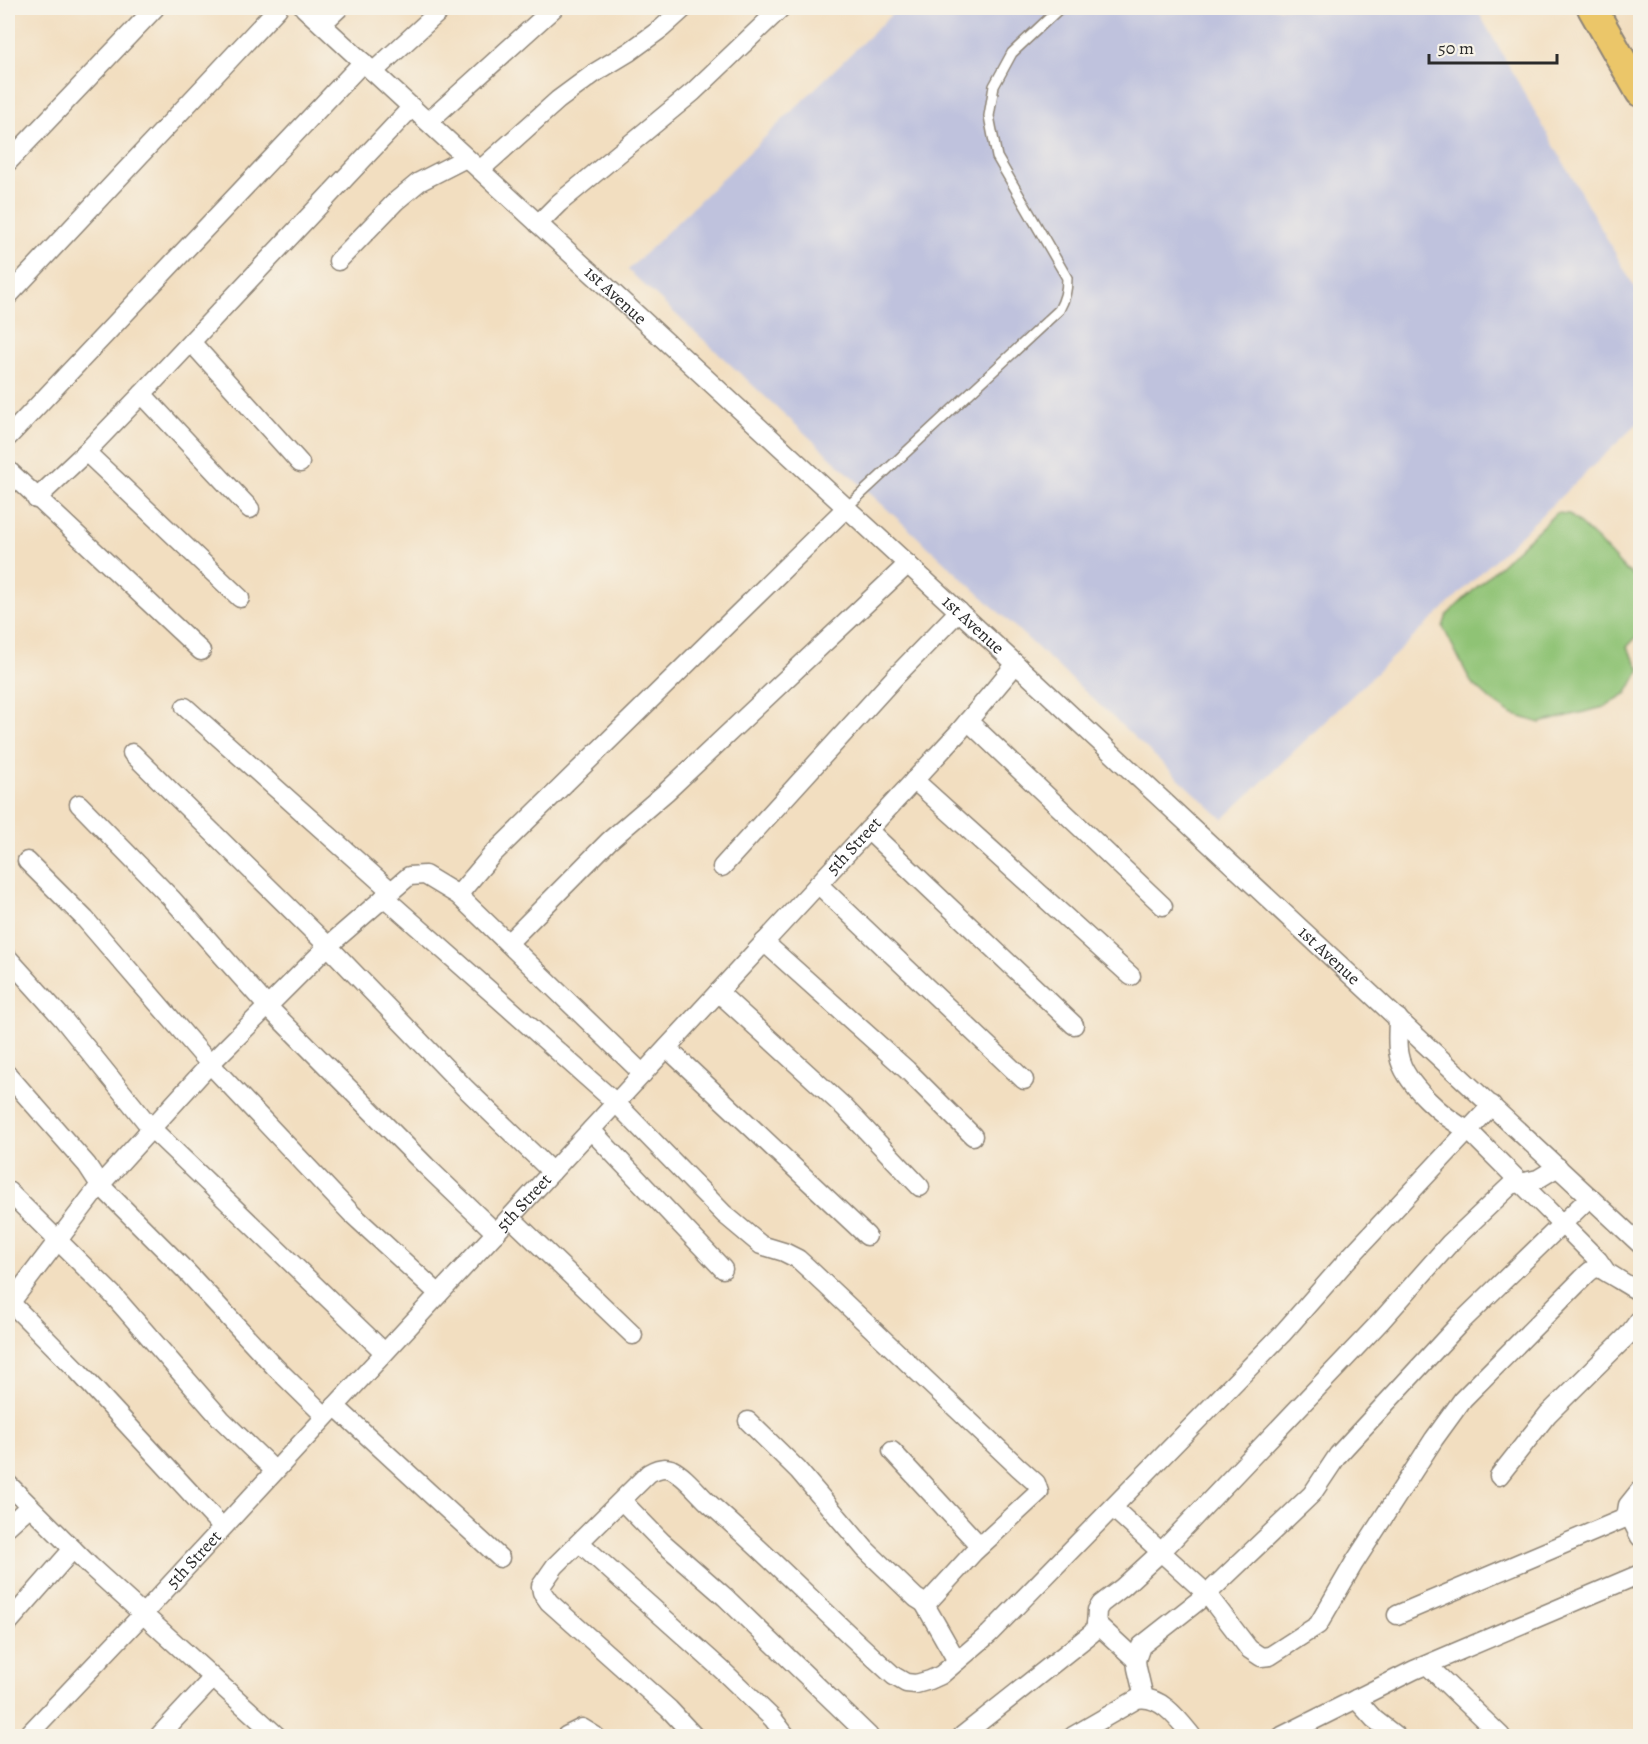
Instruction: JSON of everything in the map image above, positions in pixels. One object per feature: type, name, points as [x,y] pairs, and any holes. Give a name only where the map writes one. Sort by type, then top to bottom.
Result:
[{"type":"main road","points":[[1592,8],[1641,92]]},
{"type":"main road","points":[[1614,8],[1641,55]]},
{"type":"street","points":[[8,162],[78,86],[155,8]]},
{"type":"street","points":[[8,296],[278,8]]},
{"type":"street","name":"1st Avenue","points":[[304,8],[959,611],[1641,1244]]},
{"type":"street","points":[[322,24],[339,8]]},
{"type":"street","points":[[8,437],[368,67],[443,8]]},
{"type":"street","points":[[428,122],[554,8]]},
{"type":"street","points":[[480,170],[558,100],[662,28],[684,8]]},
{"type":"street","points":[[538,224],[559,203],[693,92],[781,8]]},
{"type":"street","points":[[36,499],[142,394],[412,107]]},
{"type":"street","points":[[338,261],[396,201],[419,182],[466,158]]},
{"type":"street","points":[[191,342],[300,463]]},
{"type":"street","points":[[142,394],[250,509]]},
{"type":"street","points":[[86,452],[240,598]]},
{"type":"street","points":[[8,470],[36,499],[201,651]]},
{"type":"street","points":[[458,895],[492,855],[846,508]]},
{"type":"street","points":[[508,943],[609,841],[666,792],[908,564]]},
{"type":"street","points":[[722,867],[887,685],[959,611]]},
{"type":"street","name":"5th Street","points":[[27,1737],[915,780],[968,722],[1016,664]]},
{"type":"street","points":[[185,707],[616,1103],[724,1214],[761,1245],[784,1252],[804,1265],[1036,1483],[1039,1489],[1037,1495],[980,1546],[930,1600],[924,1603]]},
{"type":"street","points":[[968,722],[1163,906]]},
{"type":"street","points":[[132,753],[328,946],[464,1088],[552,1172]]},
{"type":"street","points":[[915,780],[1131,976]]},
{"type":"street","points":[[79,804],[171,898],[268,1007],[496,1233]]},
{"type":"street","points":[[868,830],[1074,1025]]},
{"type":"street","points":[[27,861],[85,919],[210,1064],[351,1214],[439,1294]]},
{"type":"street","points":[[222,1527],[76,1369],[9,1303],[100,1185],[210,1064],[328,946],[408,876],[425,875],[458,895],[643,1074]]},
{"type":"street","points":[[818,884],[1024,1080]]},
{"type":"street","points":[[764,942],[907,1070],[973,1136]]},
{"type":"street","points":[[8,958],[63,1020],[151,1128],[384,1352]]},
{"type":"street","points":[[718,992],[844,1107],[920,1187]]},
{"type":"street","points":[[1398,1018],[1399,1059],[1416,1087],[1454,1123],[1468,1130],[1598,1260],[1605,1270],[1626,1286],[1641,1292]]},
{"type":"street","points":[[667,1048],[867,1236]]},
{"type":"street","points":[[8,1075],[87,1165],[100,1185],[274,1366],[330,1411],[500,1558]]},
{"type":"street","points":[[694,1737],[669,1709],[543,1595],[542,1584],[555,1566],[649,1473],[657,1469],[673,1470],[756,1544],[802,1591],[894,1676],[906,1683],[916,1684],[941,1675],[989,1634],[1282,1334],[1348,1259],[1492,1105]]},
{"type":"street","points":[[591,1130],[723,1269]]},
{"type":"street","points":[[962,1737],[1092,1633],[1097,1610],[1101,1604],[1136,1576],[1162,1551],[1381,1322],[1450,1243],[1511,1185],[1538,1179],[1558,1167]]},
{"type":"street","points":[[8,1191],[112,1294],[221,1419],[274,1470]]},
{"type":"street","points":[[1144,1698],[1136,1660],[1141,1646],[1207,1594],[1312,1494],[1338,1455],[1384,1404],[1462,1321],[1590,1197]]},
{"type":"street","points":[[510,1217],[633,1335]]},
{"type":"street","points":[[1113,1508],[1207,1594],[1249,1649],[1262,1657],[1270,1656],[1317,1625],[1434,1438],[1463,1399],[1582,1279],[1598,1268],[1605,1270]]},
{"type":"street","points":[[1498,1476],[1548,1414],[1628,1335],[1641,1319]]},
{"type":"street","points":[[748,1421],[798,1470],[866,1550],[924,1603],[957,1661]]},
{"type":"street","points":[[892,1451],[980,1546]]},
{"type":"street","points":[[8,1485],[270,1734]]},
{"type":"street","points":[[1641,1490],[1627,1511],[1641,1537]]},
{"type":"street","points":[[622,1501],[662,1542],[725,1597],[869,1737]]},
{"type":"street","points":[[8,1526],[30,1506]]},
{"type":"street","points":[[1397,1615],[1630,1516]]},
{"type":"street","points":[[580,1543],[722,1670],[772,1719],[786,1737]]},
{"type":"street","points":[[8,1623],[72,1548]]},
{"type":"street","points":[[1289,1735],[1356,1698],[1427,1665],[1641,1574]]},
{"type":"street","points":[[1096,1623],[1136,1660]]},
{"type":"street","points":[[1427,1665],[1501,1737]]},
{"type":"street","points":[[159,1737],[213,1678]]},
{"type":"street","points":[[1072,1737],[1137,1699],[1144,1698],[1151,1698],[1161,1704],[1192,1737]]},
{"type":"street","points":[[1356,1698],[1374,1719],[1396,1737]]},
{"type":"street","points":[[566,1737],[582,1728],[595,1737]]},
{"type":"lane","points":[[846,508],[1059,310],[1064,301],[1067,279],[997,157],[988,116],[994,86],[1012,53],[1060,8]]},
{"type":"shaded area","points":[[898,8],[1476,8],[1640,297],[1640,421],[1223,819],[628,270]]},
{"type":"green space","points":[[1556,513],[1569,514],[1625,570],[1640,579],[1640,633],[1627,647],[1640,669],[1627,693],[1604,707],[1540,723],[1511,714],[1471,682],[1443,627],[1447,615]]}]
